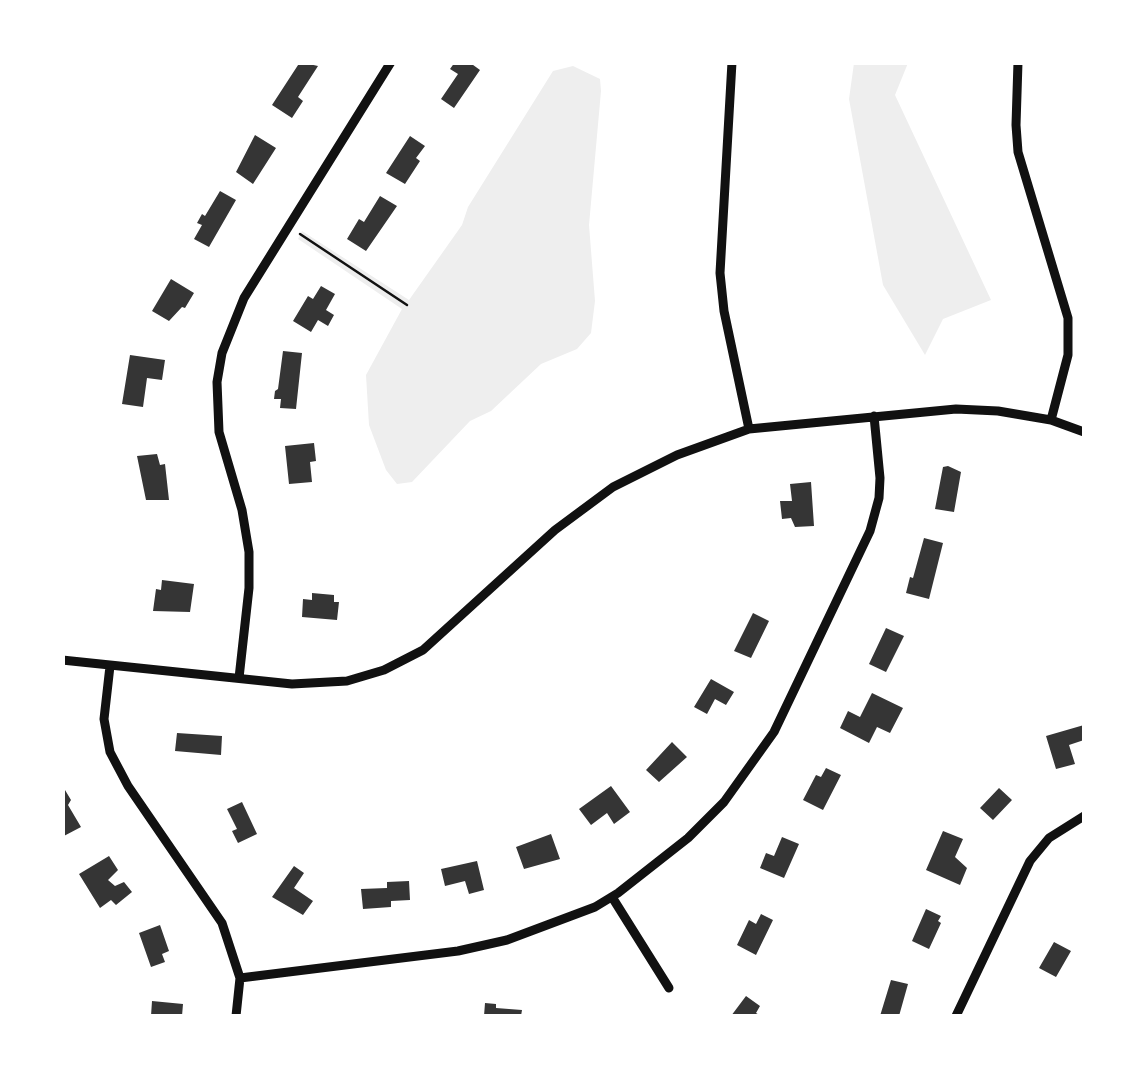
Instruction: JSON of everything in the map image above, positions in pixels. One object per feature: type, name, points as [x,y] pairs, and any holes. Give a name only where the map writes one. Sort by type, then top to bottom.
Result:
[{"type":"street","points":[[240,678],[249,552],[242,510],[220,432],[217,382],[222,353],[244,298],[391,62]]},
{"type":"street","points":[[732,62],[721,291],[749,430]]},
{"type":"street","points":[[1018,62],[1018,152],[1061,291],[1069,335],[1066,370],[1052,420]]},
{"type":"street","points":[[62,660],[292,684],[326,684],[366,676],[402,662],[441,636],[554,530],[598,497],[677,455],[749,430],[956,409],[1052,420],[1084,432]]},
{"type":"street","points":[[240,978],[458,951],[507,940],[612,897],[688,838],[724,802],[766,745],[794,695],[877,510],[880,471],[874,416]]},
{"type":"street","points":[[110,666],[104,719],[110,752],[128,786],[214,908],[240,978],[236,1016]]},
{"type":"street","points":[[956,1016],[1030,861],[1049,838],[1084,816]]},
{"type":"street","points":[[612,897],[669,988]]},
{"type":"path","points":[[300,234],[407,306]]},
{"type":"shaded area","points":[[854,63],[908,63],[895,95],[991,300],[943,319],[925,355],[883,285],[849,99]]},
{"type":"shaded area","points":[[573,66],[600,79],[601,91],[589,225],[595,301],[591,333],[577,349],[541,364],[491,411],[470,421],[412,482],[397,484],[386,470],[369,425],[366,375],[402,309],[298,239],[302,231],[409,300],[462,225],[468,207],[553,71]]},
{"type":"building","points":[[300,62],[318,66],[298,97],[303,101],[292,118],[272,105]]},
{"type":"building","points":[[455,62],[469,62],[480,70],[454,108],[441,99],[458,74],[450,69]]},
{"type":"building","points":[[255,135],[276,148],[253,184],[236,172]]},
{"type":"building","points":[[410,136],[425,146],[405,184],[386,173]]},
{"type":"building","points":[[220,191],[236,200],[209,247],[194,239],[202,225],[197,223]]},
{"type":"building","points":[[380,196],[397,206],[366,251],[347,239],[359,219],[364,222]]},
{"type":"building","points":[[171,279],[194,293],[185,308],[169,321],[152,311]]},
{"type":"building","points":[[321,286],[335,294],[326,310],[334,315],[328,326],[318,320],[311,332],[293,321],[308,296],[313,299]]},
{"type":"building","points":[[283,351],[302,353],[296,409],[280,408],[281,399],[274,399]]},
{"type":"building","points":[[130,355],[165,360],[162,380],[147,378],[143,407],[122,404]]},
{"type":"building","points":[[314,443],[316,461],[310,462],[312,482],[289,484],[285,446]]},
{"type":"building","points":[[157,454],[160,465],[165,464],[169,500],[146,500],[137,456]]},
{"type":"building","points":[[943,467],[961,472],[954,512],[935,509]]},
{"type":"building","points":[[811,482],[814,526],[795,527],[791,518],[782,519],[780,501],[792,501],[790,484]]},
{"type":"building","points":[[924,538],[943,543],[929,599],[906,593]]},
{"type":"building","points":[[162,580],[194,584],[190,612],[153,611],[156,589],[161,590]]},
{"type":"building","points":[[312,593],[334,595],[334,602],[339,602],[337,620],[302,617],[303,599],[312,600]]},
{"type":"building","points":[[753,613],[769,621],[751,658],[734,651]]},
{"type":"building","points":[[886,628],[904,636],[886,672],[869,664]]},
{"type":"building","points":[[711,679],[734,692],[726,705],[715,699],[707,714],[694,707]]},
{"type":"building","points":[[872,693],[903,708],[890,733],[877,727],[869,743],[840,728],[848,711],[860,717]]},
{"type":"building","points":[[1084,725],[1084,740],[1069,745],[1075,764],[1056,769],[1046,736]]},
{"type":"building","points":[[177,733],[222,736],[221,755],[175,751]]},
{"type":"building","points":[[672,742],[687,757],[659,782],[646,770]]},
{"type":"building","points":[[826,768],[841,775],[823,810],[803,800],[816,775],[821,777]]},
{"type":"building","points":[[611,786],[630,812],[614,824],[607,813],[591,825],[579,809]]},
{"type":"building","points":[[999,788],[1012,800],[993,820],[980,808]]},
{"type":"building","points":[[62,791],[71,800],[68,805],[81,827],[62,837]]},
{"type":"building","points":[[242,802],[257,834],[238,843],[232,831],[237,829],[227,809]]},
{"type":"building","points":[[943,831],[963,839],[955,857],[967,868],[960,885],[926,870]]},
{"type":"building","points":[[551,834],[560,859],[524,869],[516,847]]},
{"type":"building","points":[[782,837],[799,844],[784,878],[760,868],[766,853],[774,856]]},
{"type":"building","points":[[109,856],[118,870],[108,880],[115,886],[124,882],[132,892],[116,905],[111,900],[100,908],[79,874]]},
{"type":"building","points":[[477,861],[484,890],[469,894],[465,881],[445,886],[441,869]]},
{"type":"building","points":[[294,866],[304,873],[294,888],[313,901],[303,915],[272,897]]},
{"type":"building","points":[[409,881],[410,900],[391,901],[391,907],[363,909],[361,889],[387,888],[387,882]]},
{"type":"building","points":[[926,909],[941,916],[929,949],[912,941]]},
{"type":"building","points":[[761,914],[773,920],[756,955],[737,945],[749,920],[756,924]]},
{"type":"building","points":[[160,925],[169,951],[162,954],[165,962],[151,967],[139,933]]},
{"type":"building","points":[[1054,942],[1071,951],[1056,977],[1039,968]]},
{"type":"building","points":[[891,980],[908,984],[899,1016],[880,1016]]},
{"type":"building","points":[[746,996],[760,1006],[756,1013],[761,1016],[731,1016]]},
{"type":"building","points":[[152,1001],[183,1004],[182,1016],[151,1016]]},
{"type":"building","points":[[485,1003],[522,1010],[521,1016],[484,1016]]}]
